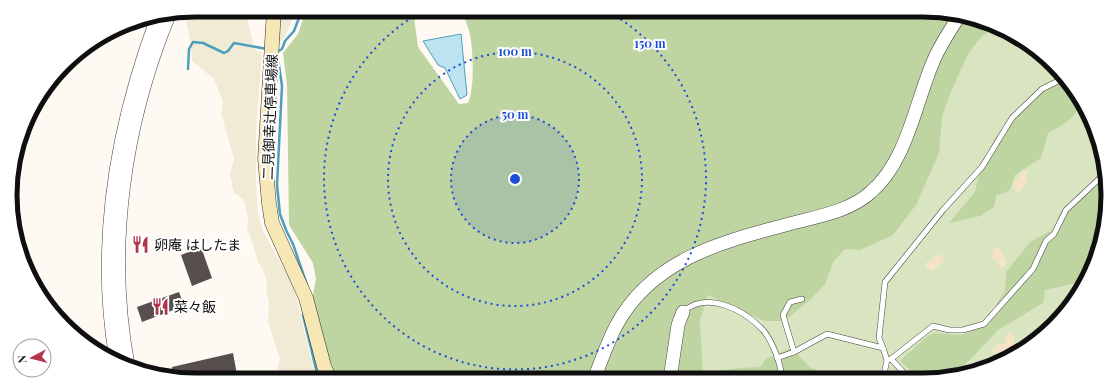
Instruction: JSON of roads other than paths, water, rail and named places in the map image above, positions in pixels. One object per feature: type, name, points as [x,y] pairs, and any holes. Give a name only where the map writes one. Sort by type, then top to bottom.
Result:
[{"type":"main road","name":"二見御幸辻停車場線","points":[[273,17],[265,159],[272,223],[306,298],[327,373]]},
{"type":"street","points":[[127,359],[120,309],[118,260],[125,177],[141,100],[153,59],[167,19]]},
{"type":"street","points":[[596,373],[615,326],[628,307],[652,282],[674,265],[694,253],[729,240],[845,209],[870,194],[882,182],[904,141],[932,63],[944,39],[957,20]]},
{"type":"street","points":[[116,355],[107,260],[113,183],[136,79],[156,21]]},
{"type":"street","points":[[671,373],[678,324],[683,312]]},
{"type":"lane","points":[[903,373],[889,360],[879,338],[885,282],[943,210],[982,167],[1012,118],[1042,89],[1059,81]]},
{"type":"lane","points":[[885,373],[889,360],[933,326],[949,330],[963,330],[984,324],[1033,269],[1046,241],[1054,234],[1066,210],[1100,178]]},
{"type":"lane","points":[[794,352],[783,315],[790,302],[802,299]]},
{"type":"lane","points":[[683,312],[689,306],[698,303],[710,302],[733,308],[744,314],[764,331],[777,358],[781,373]]},
{"type":"lane","points":[[777,358],[794,352],[827,334],[883,348]]},
{"type":"water","points":[[461,34],[467,95],[460,99],[445,68],[438,65],[423,41]]},
{"type":"waterway","points":[[299,17],[294,31],[285,41],[282,49],[277,52],[282,86],[277,185],[280,214],[293,244],[308,288]]},
{"type":"waterway","points":[[188,69],[189,49],[193,42],[203,43],[224,53],[228,51],[234,43],[267,49]]},
{"type":"waterway","points":[[303,315],[317,373]]},
{"type":"place","name":"卵庵 はしたま","points":[[141,245]]},
{"type":"place","name":"菜々飯","points":[[161,307]]}]
